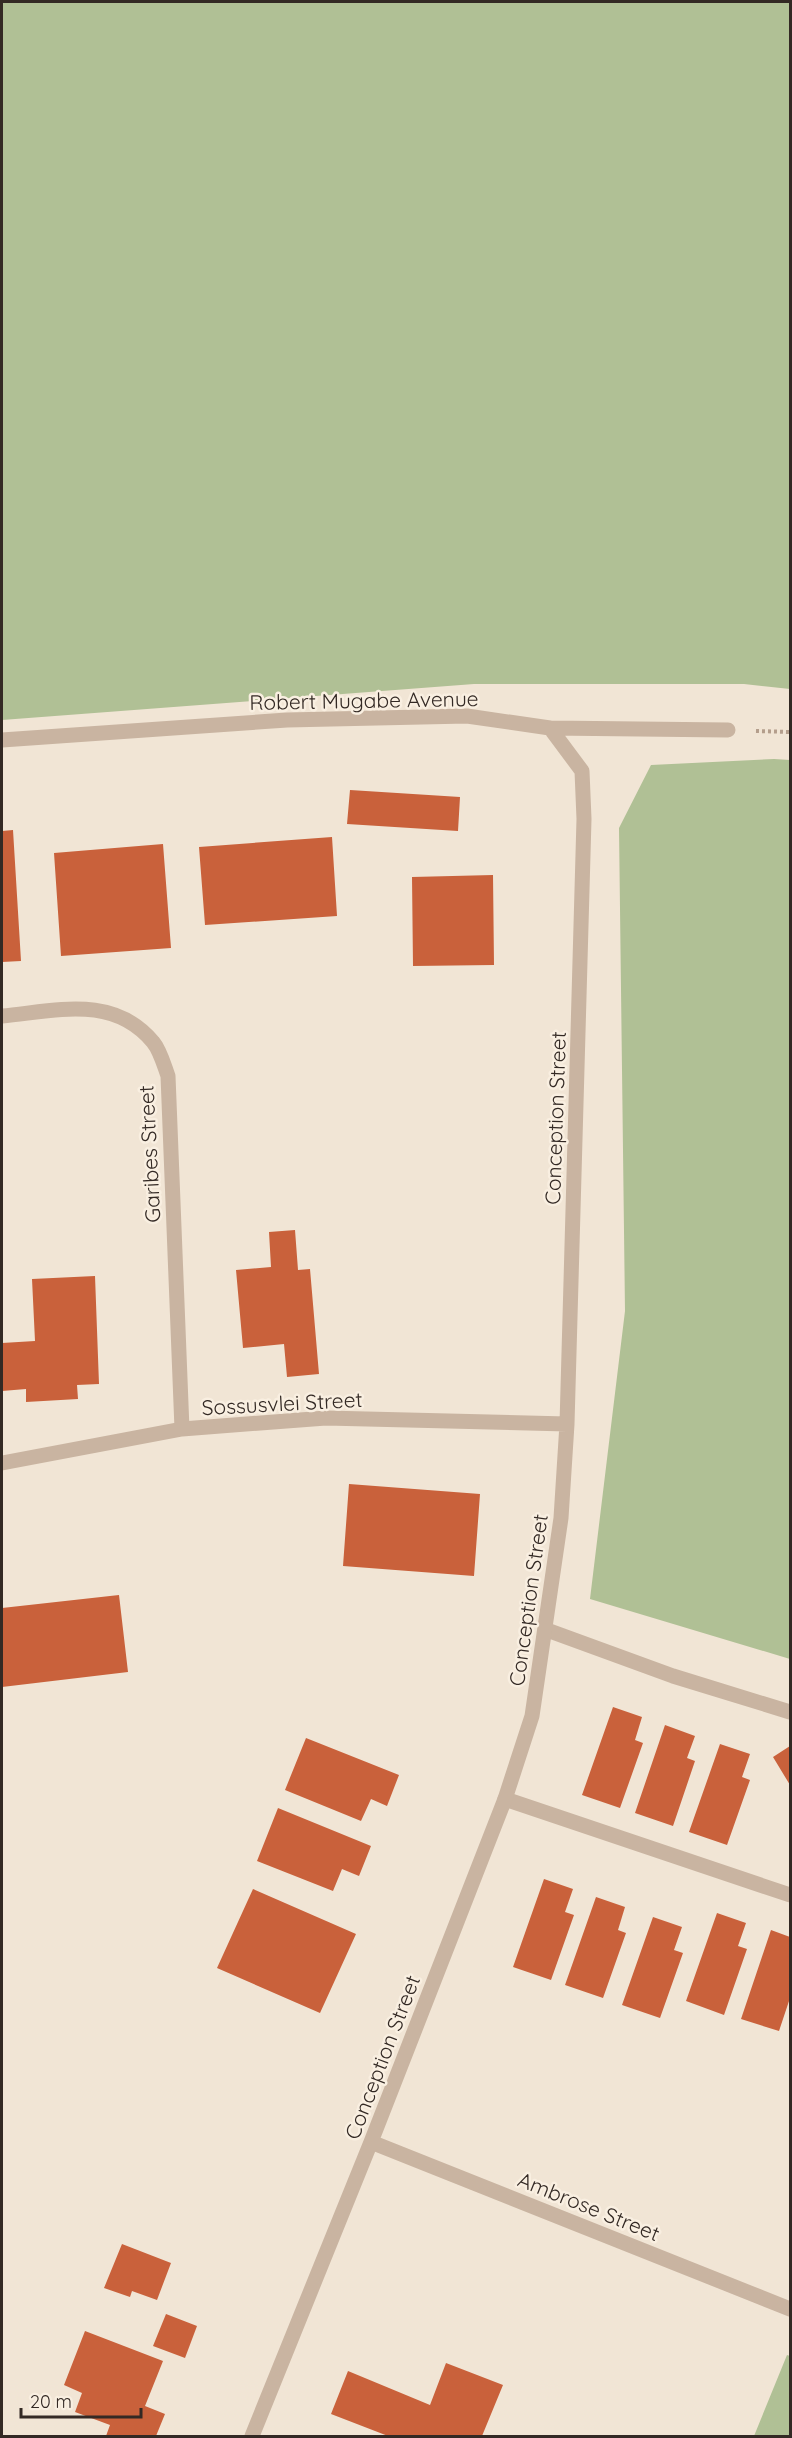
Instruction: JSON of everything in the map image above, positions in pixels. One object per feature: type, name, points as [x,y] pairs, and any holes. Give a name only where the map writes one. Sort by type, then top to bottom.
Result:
[{"type":"street","name":"Robert Mugabe Avenue","points":[[2,741],[287,720],[466,716],[549,728],[728,730]]},
{"type":"street","name":"Conception Street","points":[[252,2436],[371,2142],[505,1799],[532,1716],[547,1630],[561,1518],[567,1424],[584,819],[582,771],[549,728]]},
{"type":"street","name":"Garibes Street","points":[[2,1016],[93,1008],[127,1018],[154,1043],[168,1076],[182,1429]]},
{"type":"street","name":"Sossusvlei Street","points":[[2,1463],[182,1429],[326,1418],[567,1424]]},
{"type":"street","points":[[547,1630],[673,1676],[790,1712]]},
{"type":"street","points":[[505,1799],[790,1896]]},
{"type":"street","name":"Ambrose Street","points":[[371,2142],[790,2309]]},
{"type":"path","points":[[728,730],[790,732]]},
{"type":"green space","points":[[2,2],[790,2],[790,689],[744,684],[474,684],[2,720]]},
{"type":"green space","points":[[790,760],[790,1659],[590,1599],[625,1311],[619,828],[651,765]]},
{"type":"green space","points":[[787,2355],[790,2356],[790,2436],[754,2436]]},
{"type":"building","points":[[350,790],[460,797],[458,831],[347,824]]},
{"type":"building","points":[[13,830],[21,961],[2,962],[2,831]]},
{"type":"building","points":[[332,837],[337,916],[205,925],[199,847]]},
{"type":"building","points":[[163,844],[171,948],[61,956],[54,853]]},
{"type":"building","points":[[493,875],[494,965],[413,966],[412,877]]},
{"type":"building","points":[[295,1230],[298,1270],[310,1269],[319,1374],[287,1377],[284,1344],[243,1348],[236,1270],[271,1267],[269,1232]]},
{"type":"building","points":[[95,1276],[99,1384],[77,1385],[78,1399],[26,1402],[26,1389],[2,1391],[2,1343],[35,1341],[32,1279]]},
{"type":"building","points":[[349,1484],[480,1494],[474,1576],[343,1566]]},
{"type":"building","points":[[119,1595],[128,1672],[2,1687],[2,1608]]},
{"type":"building","points":[[613,1707],[642,1717],[635,1740],[643,1743],[620,1808],[582,1795]]},
{"type":"building","points":[[665,1725],[695,1736],[687,1758],[695,1761],[673,1826],[635,1813]]},
{"type":"building","points":[[306,1738],[399,1775],[387,1806],[371,1799],[361,1821],[285,1790]]},
{"type":"building","points":[[720,1744],[750,1754],[742,1777],[750,1780],[727,1845],[689,1832]]},
{"type":"building","points":[[790,1746],[790,1785],[773,1757]]},
{"type":"building","points":[[278,1808],[371,1846],[359,1876],[342,1869],[333,1891],[257,1861]]},
{"type":"building","points":[[544,1879],[573,1889],[565,1912],[574,1915],[551,1980],[513,1967]]},
{"type":"building","points":[[253,1889],[356,1934],[320,2013],[217,1968]]},
{"type":"building","points":[[596,1897],[625,1907],[618,1930],[626,1933],[603,1998],[565,1985]]},
{"type":"building","points":[[717,1913],[746,1923],[738,1946],[747,1949],[724,2015],[686,2001]]},
{"type":"building","points":[[653,1917],[682,1927],[674,1950],[683,1953],[660,2018],[622,2005]]},
{"type":"building","points":[[771,1930],[790,1937],[790,1998],[779,2031],[741,2019]]},
{"type":"building","points":[[122,2244],[171,2263],[157,2300],[132,2291],[130,2297],[104,2288]]},
{"type":"building","points":[[166,2314],[197,2326],[185,2358],[153,2346]]},
{"type":"building","points":[[85,2331],[163,2361],[145,2406],[165,2414],[156,2436],[106,2436],[110,2425],[75,2412],[82,2393],[64,2385]]},
{"type":"building","points":[[446,2363],[503,2385],[482,2436],[388,2436],[331,2414],[348,2371],[430,2405]]}]
